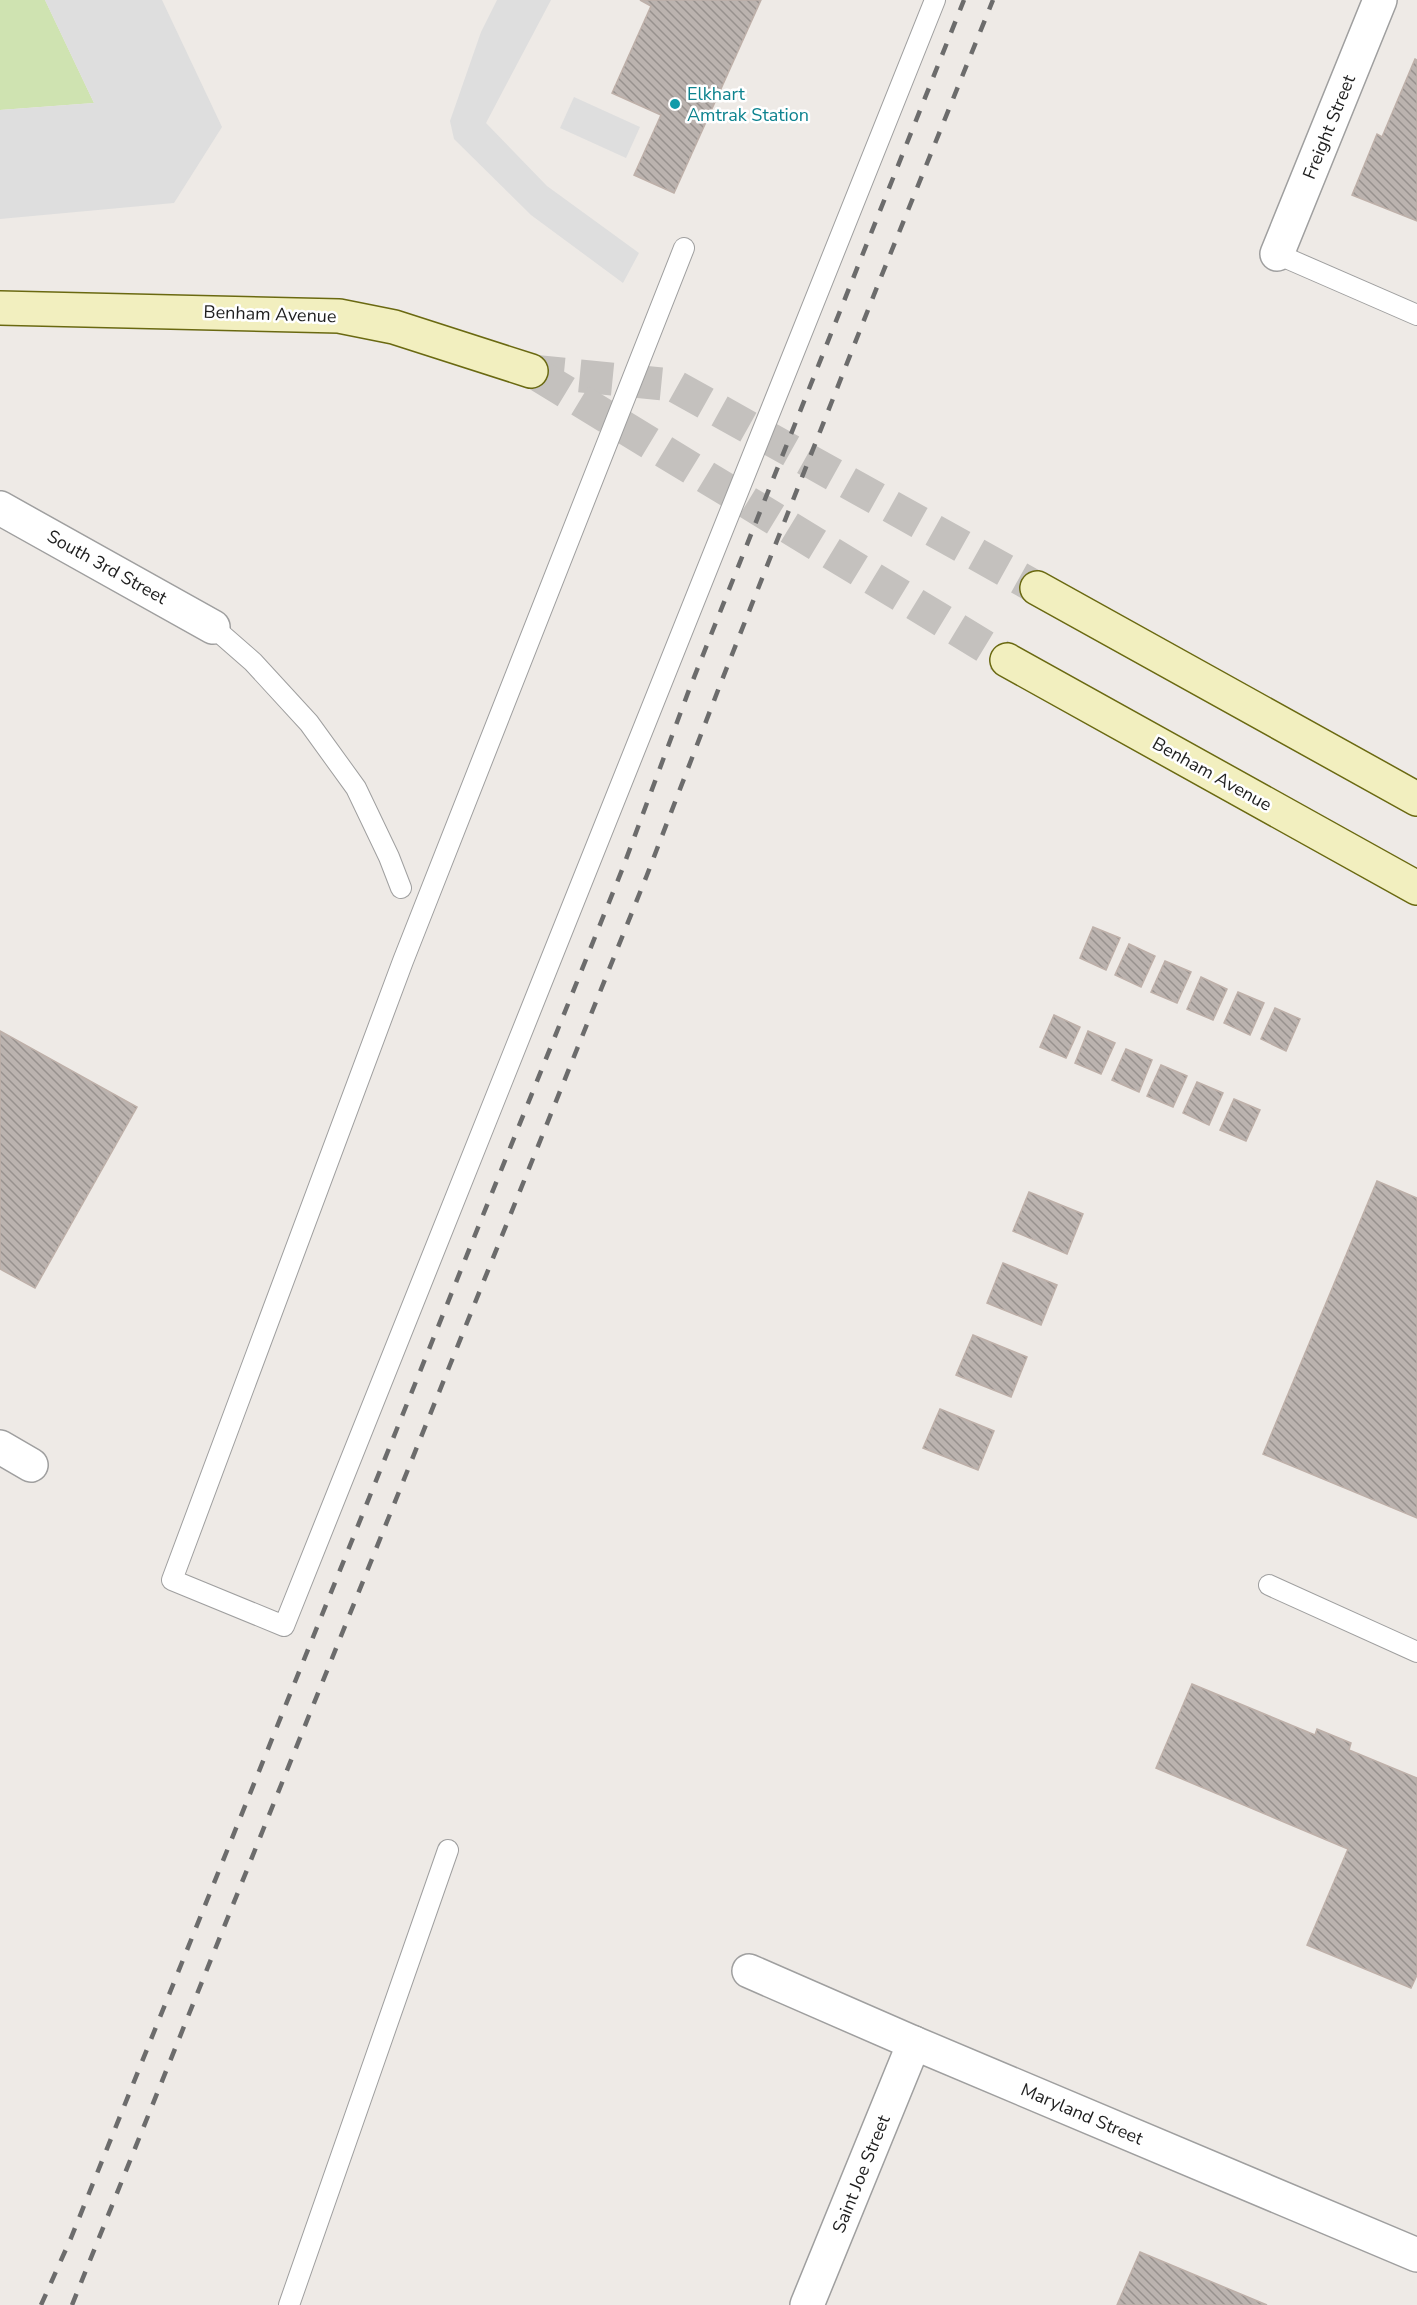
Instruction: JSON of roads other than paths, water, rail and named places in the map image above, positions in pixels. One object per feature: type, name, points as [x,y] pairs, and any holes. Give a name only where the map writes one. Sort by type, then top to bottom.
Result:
[{"type":"main road","name":"Benham Avenue","points":[[0,308],[339,316],[394,327],[531,371]]},
{"type":"main road","points":[[1037,588],[1416,797]]},
{"type":"main road","name":"Benham Avenue","points":[[1007,660],[1417,888]]},
{"type":"street","name":"Freight Street","points":[[1277,254],[1380,0]]},
{"type":"street","name":"South 3rd Street","points":[[0,508],[213,627]]},
{"type":"street","points":[[0,1447],[31,1465]]},
{"type":"street","name":"Maryland Street","points":[[749,1971],[1417,2255]]},
{"type":"street","name":"Saint Joe Street","points":[[807,2305],[914,2043]]},
{"type":"lane","points":[[684,248],[403,962],[172,1580],[284,1626],[935,0]]},
{"type":"lane","points":[[1277,254],[1417,315]]},
{"type":"lane","points":[[213,627],[253,662],[309,723],[356,788],[401,888]]},
{"type":"lane","points":[[1269,1585],[1417,1652]]},
{"type":"lane","points":[[289,2305],[448,1850]]},
{"type":"tunnel","points":[[531,371],[673,385],[1037,588]]},
{"type":"tunnel","points":[[538,375],[1007,660]]},
{"type":"railway","points":[[41,2305],[71,2238],[622,870],[689,690],[964,0]]},
{"type":"railway","points":[[72,2305],[647,875],[881,277],[993,0]]},
{"type":"place","name":"Elkhart Amtrak Station","points":[[675,104]]}]
